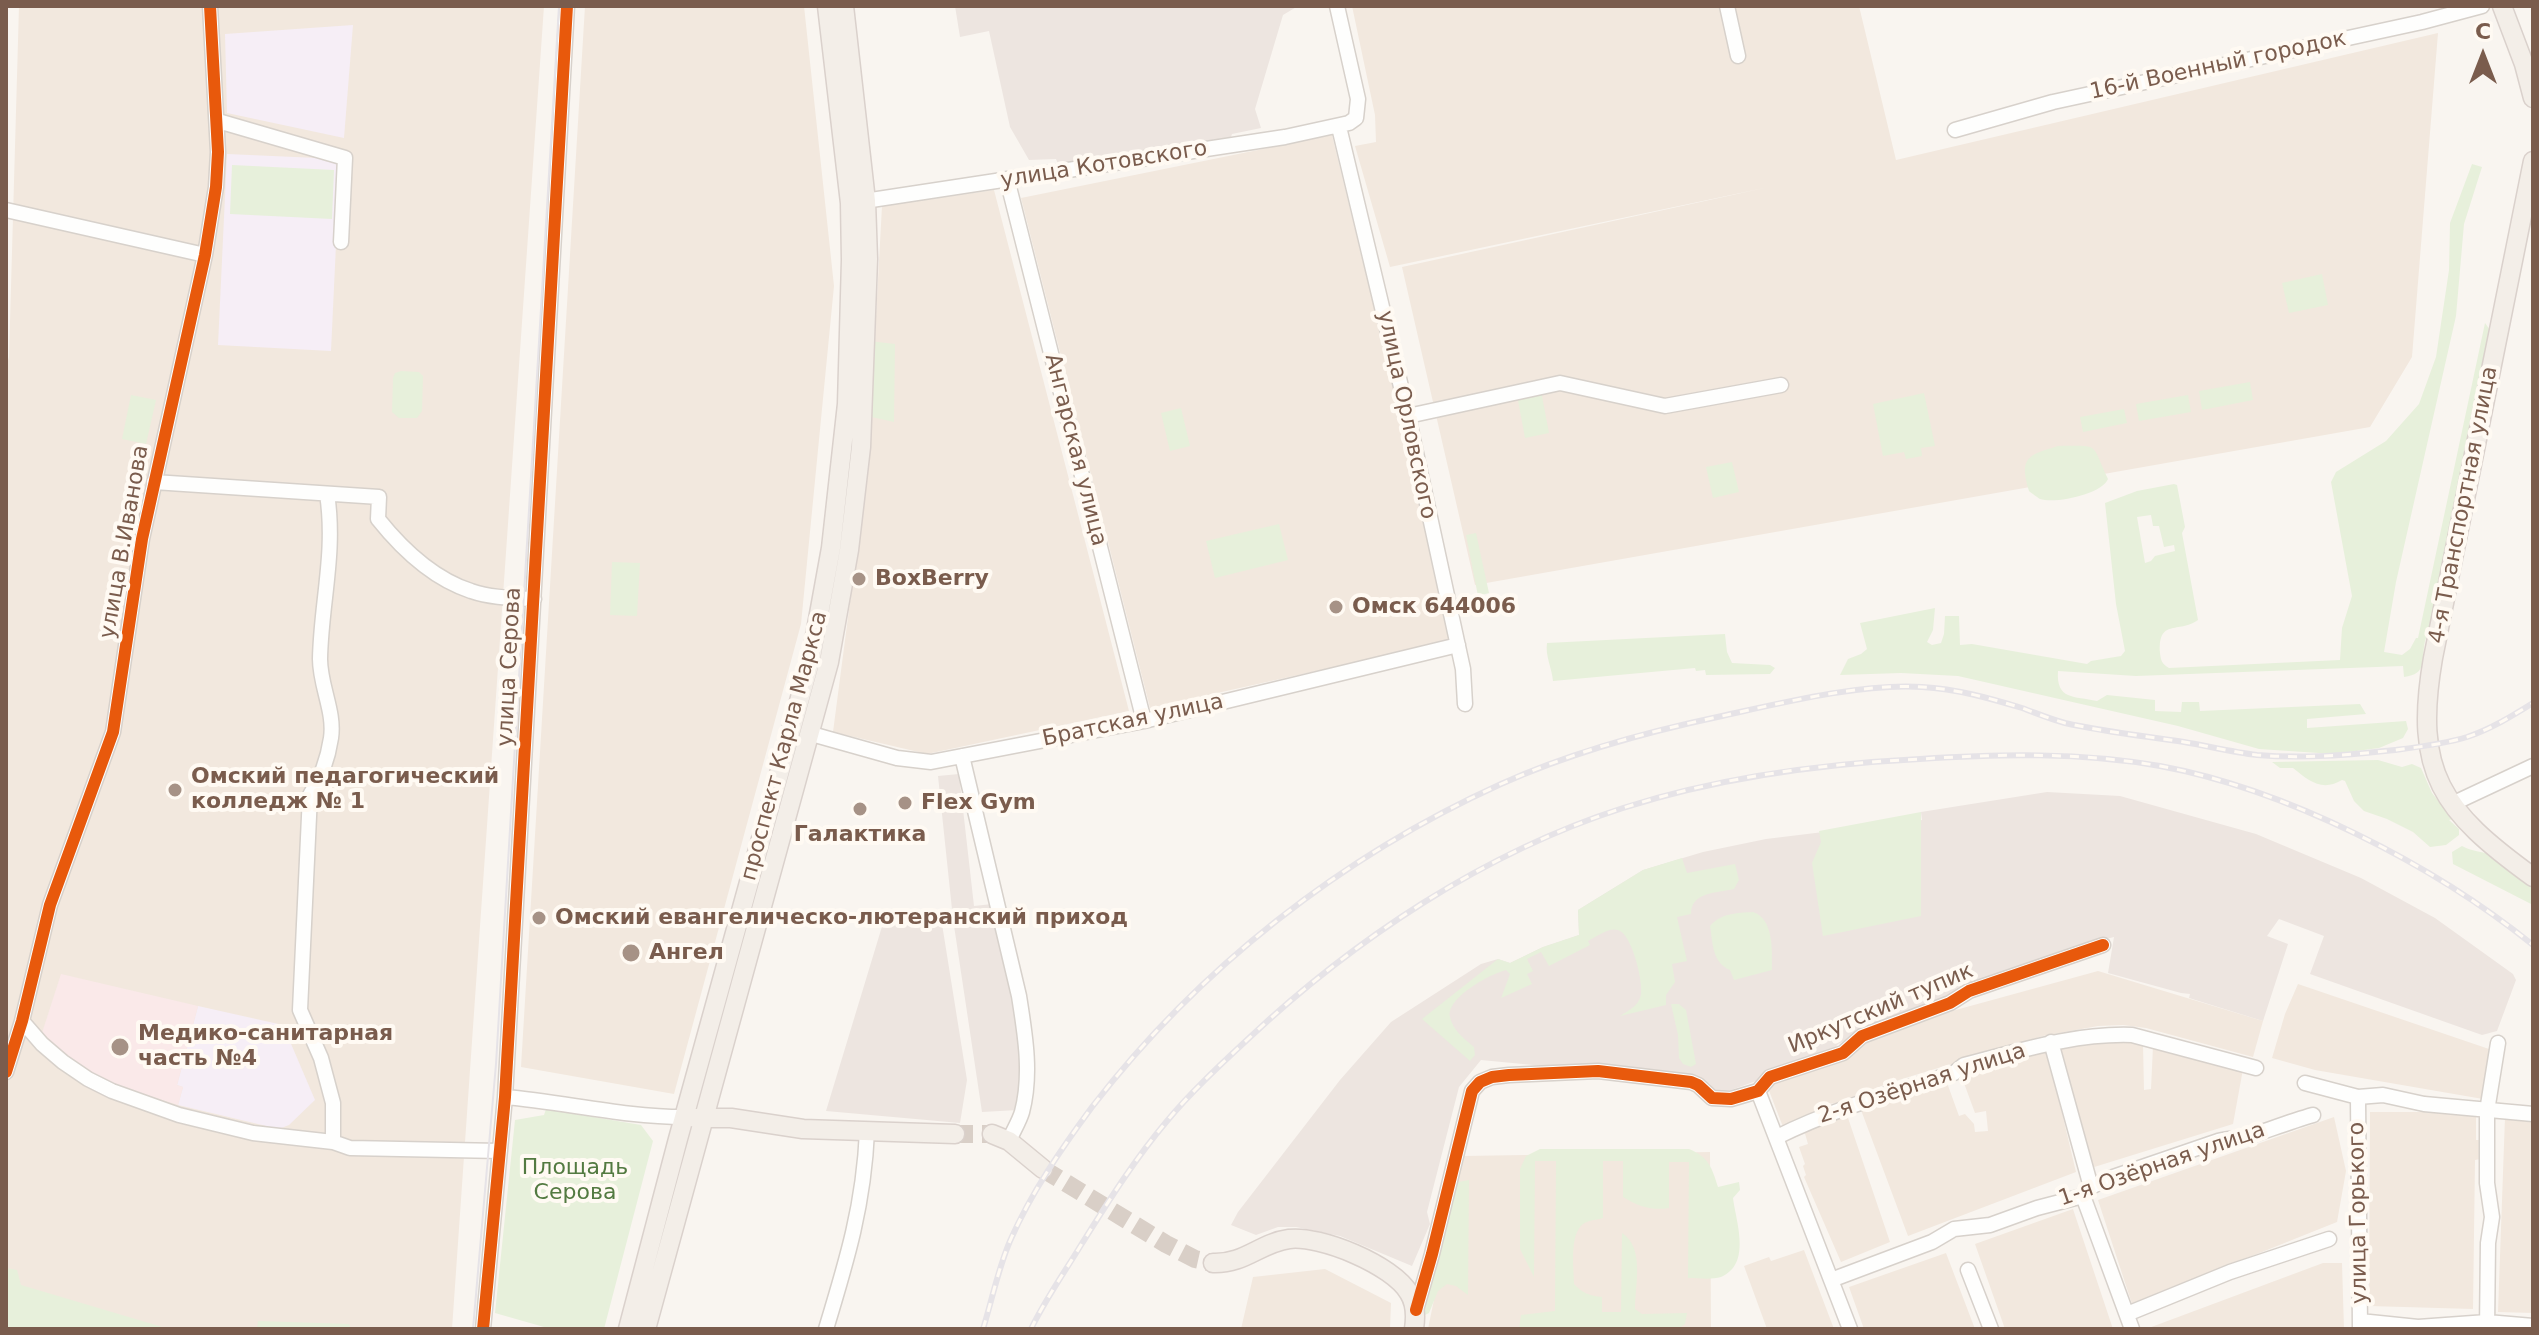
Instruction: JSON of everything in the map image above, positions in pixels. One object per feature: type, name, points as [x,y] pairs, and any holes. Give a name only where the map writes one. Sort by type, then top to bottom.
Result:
[{"type":"main road","name":"проспект Карла Маркса","points":[[646,1329],[832,650],[849,550],[861,447],[868,259],[827,6]]},
{"type":"main road","name":"проспект Карла Маркса","points":[[628,1329],[802,695],[823,603],[847,404],[858,202],[844,6]]},
{"type":"main road","points":[[2502,6],[2533,98]]},
{"type":"main road","name":"4-я Транспортная улица","points":[[2533,161],[2426,707],[2428,746],[2435,774],[2452,804],[2480,835],[2533,877]]},
{"type":"main road","points":[[684,1117],[731,1118],[803,1129],[955,1134]]},
{"type":"main road","points":[[1000,1138],[1043,1169]]},
{"type":"main road","points":[[1213,1263],[1229,1264],[1284,1239],[1300,1238],[1325,1243],[1374,1264],[1396,1278],[1409,1292],[1416,1310],[1414,1329]]},
{"type":"street","name":"улица В.Иванова","points":[[6,1072],[22,1021],[50,905],[113,732],[142,539],[205,255],[216,187],[218,121],[210,6]]},
{"type":"street","name":"улица Серова","points":[[483,1329],[505,1097],[567,6]]},
{"type":"street","name":"улица Котовского","points":[[858,202],[1339,127],[1356,118],[1358,99],[1337,6]]},
{"type":"street","points":[[1727,6],[1738,56]]},
{"type":"street","name":"16-й Военный городок","points":[[1955,130],[2053,102],[2422,22],[2482,6]]},
{"type":"street","points":[[218,121],[345,158],[341,242]]},
{"type":"street","name":"улица Орловского","points":[[1339,127],[1408,416],[1463,669],[1465,704]]},
{"type":"street","name":"Ангарская улица","points":[[1007,179],[1144,721]]},
{"type":"street","points":[[6,210],[205,255]]},
{"type":"street","points":[[1408,416],[1560,383],[1665,406],[1781,385]]},
{"type":"street","points":[[154,482],[379,497],[378,519],[397,543],[429,568],[468,590],[534,599]]},
{"type":"street","points":[[327,494],[331,537],[320,659],[322,687],[331,717],[331,737],[320,780],[310,795],[300,1010],[321,1058],[333,1103],[333,1142]]},
{"type":"street","name":"Братская улица","points":[[808,733],[918,762],[931,762],[1144,721],[1458,645]]},
{"type":"street","points":[[962,756],[1019,996],[1027,1060],[1021,1115],[1000,1138]]},
{"type":"street","points":[[2452,804],[2533,766]]},
{"type":"street","name":"Иркутский тупик","points":[[1416,1310],[1472,1091],[1480,1082],[1492,1077],[1598,1071],[1691,1082],[1712,1098],[1731,1099],[1758,1091],[1770,1077],[1843,1053],[1862,1036],[1950,1003],[1969,991],[2103,945]]},
{"type":"street","points":[[22,1021],[42,1044],[88,1079],[179,1115],[253,1133],[333,1142],[350,1148],[500,1151]]},
{"type":"street","name":"2-я Озёрная улица","points":[[1777,1137],[1870,1100],[1954,1073],[1964,1065],[2051,1042],[2114,1034],[2132,1035],[2256,1068]]},
{"type":"street","points":[[2051,1042],[2106,1263],[2132,1329]]},
{"type":"street","points":[[2487,1326],[2488,1243],[2492,1217],[2487,1183],[2487,1111],[2498,1043]]},
{"type":"street","points":[[2305,1083],[2358,1097],[2383,1095],[2424,1104],[2533,1114]]},
{"type":"street","points":[[1758,1091],[1850,1329]]},
{"type":"street","points":[[505,1097],[660,1117],[684,1117]]},
{"type":"street","name":"улица Горького","points":[[2358,1097],[2360,1325]]},
{"type":"street","name":"1-я Озёрная улица","points":[[1831,1280],[1932,1242],[1954,1229],[1990,1225],[2087,1192],[2218,1141],[2247,1137],[2313,1115]]},
{"type":"street","points":[[826,1329],[855,1235],[866,1171],[867,1131]]},
{"type":"street","points":[[2127,1314],[2230,1272],[2329,1239]]},
{"type":"street","points":[[1968,1270],[1991,1329]]},
{"type":"street","points":[[2360,1325],[2533,1326]]},
{"type":"shaded area","points":[[19,6],[544,6],[452,1329],[157,1329],[6,1285],[6,368],[9,357]]},
{"type":"shaded area","points":[[585,6],[804,6],[834,286],[801,624],[674,1094],[521,1067]]},
{"type":"shaded area","points":[[955,6],[1298,6],[1283,15],[1255,109],[1261,128],[1232,134],[1231,137],[1058,164],[1056,159],[1029,160],[1010,127],[989,31],[960,37]]},
{"type":"shaded area","points":[[1352,6],[1859,6],[1896,160],[2438,33],[2412,357],[2370,427],[1475,585],[1402,267],[1769,187],[1390,267],[1355,146],[1376,142],[1375,115]]},
{"type":"shaded area","points":[[353,25],[344,138],[227,113],[225,34]]},
{"type":"shaded area","points":[[1332,135],[1455,640],[1150,708],[1021,198]]},
{"type":"shaded area","points":[[227,154],[340,159],[331,351],[218,345]]},
{"type":"shaded area","points":[[994,190],[1129,711],[927,754],[833,732],[868,464],[882,206]]},
{"type":"shaded area","points":[[959,774],[974,906],[992,904],[1016,1003],[1021,1041],[1018,1110],[982,1112],[953,919],[938,776]]},
{"type":"shaded area","points":[[2047,792],[2120,796],[2256,834],[2361,878],[2435,918],[2513,974],[2516,980],[2497,1031],[2482,1035],[2310,974],[2324,936],[2279,919],[2267,936],[2288,944],[2263,1021],[2189,998],[2190,994],[2108,973],[2114,937],[2071,948],[2069,953],[1861,1033],[1838,1044],[1829,1055],[1731,1090],[1711,1093],[1710,1084],[1692,1076],[1481,1060],[1459,1087],[1427,1212],[1430,1224],[1412,1266],[1340,1236],[1296,1227],[1278,1227],[1256,1235],[1231,1225],[1340,1080],[1391,1022],[1481,964],[1498,959],[1510,963],[1543,947],[1579,935],[1578,910],[1643,870],[1703,852],[1766,839],[1922,820],[1921,812]]},
{"type":"shaded area","points":[[887,910],[942,924],[967,1080],[960,1123],[826,1111]]},
{"type":"shaded area","points":[[2098,971],[2263,1021],[2253,1057],[2146,1028],[2098,1026],[2043,1036],[1889,1083],[1869,1091],[1871,1097],[1858,1102],[1825,1104],[1824,1111],[1783,1127],[1768,1088],[1772,1080],[1856,1044],[1941,1014]]},
{"type":"shaded area","name":"Медико-санитарная часть №4","points":[[61,974],[198,1006],[177,1085],[183,1087],[178,1105],[96,1079],[41,1036]]},
{"type":"shaded area","points":[[2298,984],[2489,1049],[2483,1099],[2315,1070],[2272,1058]]},
{"type":"shaded area","points":[[198,1006],[283,1025],[315,1100],[289,1125],[279,1129],[178,1105],[183,1087],[177,1085]]},
{"type":"shaded area","points":[[2111,1041],[2143,1044],[2144,1090],[2151,1089],[2153,1046],[2243,1069],[2233,1124],[2091,1168],[2061,1048]]},
{"type":"shaded area","points":[[2047,1050],[2076,1172],[1908,1236],[1861,1110],[1946,1080],[1959,1116],[1965,1114],[1974,1124],[1975,1132],[1988,1131],[1986,1111],[1975,1113],[1961,1075],[1966,1070]]},
{"type":"shaded area","points":[[2370,1112],[2476,1116],[2476,1140],[2481,1140],[2481,1159],[2475,1160],[2473,1309],[2369,1306]]},
{"type":"shaded area","points":[[1847,1115],[1890,1242],[1841,1262],[1804,1177],[1805,1164],[1799,1147],[1808,1144],[1804,1130]]},
{"type":"shaded area","points":[[2334,1117],[2346,1171],[2337,1222],[2132,1304],[2098,1200]]},
{"type":"shaded area","points":[[2505,1117],[2533,1119],[2533,1313],[2498,1312]]},
{"type":"shaded area","points":[[1710,1152],[1711,1329],[1428,1329],[1463,1156]]},
{"type":"shaded area","points":[[2073,1209],[2113,1329],[2005,1329],[1975,1244]]},
{"type":"shaded area","points":[[1804,1250],[1834,1329],[1767,1329],[1744,1266]]},
{"type":"shaded area","points":[[1946,1253],[1975,1329],[1864,1329],[1849,1287]]},
{"type":"shaded area","points":[[2323,1263],[2342,1263],[2344,1329],[2146,1329]]},
{"type":"shaded area","points":[[1325,1269],[1391,1303],[1390,1329],[1241,1329],[1253,1277]]},
{"type":"green space","points":[[2472,164],[2482,167],[2464,224],[2456,316],[2396,582],[2384,652],[2402,655],[2418,638],[2485,323],[2490,330],[2433,622],[2417,673],[2404,677],[2403,666],[2136,676],[2058,671],[2060,687],[2068,695],[2097,701],[2107,695],[2155,700],[2155,711],[2181,712],[2182,702],[2199,702],[2200,711],[2360,704],[2366,714],[2307,719],[2307,728],[2406,721],[2408,729],[2403,738],[2379,748],[2334,754],[2259,749],[2178,726],[1958,676],[1901,673],[1840,675],[1848,659],[1867,649],[1860,623],[1935,608],[1933,630],[1927,642],[1932,645],[1941,643],[1945,616],[1959,616],[1960,645],[1972,644],[2087,664],[2121,656],[2125,651],[2116,604],[2105,503],[2137,491],[2174,484],[2177,485],[2185,527],[2182,533],[2198,620],[2162,635],[2160,653],[2163,664],[2169,668],[2340,660],[2342,628],[2352,596],[2331,482],[2336,472],[2386,441],[2419,404],[2436,357],[2449,270],[2450,223]],"holes":[[[2151,515],[2153,526],[2159,526],[2164,547],[2174,545],[2175,551],[2155,556],[2145,563],[2137,517]]]},
{"type":"green space","points":[[232,165],[334,170],[332,219],[230,214]]},
{"type":"green space","points":[[2322,274],[2328,305],[2289,313],[2282,283]]},
{"type":"green space","points":[[869,341],[895,344],[894,422],[867,416]]},
{"type":"green space","points":[[419,372],[423,376],[422,411],[417,418],[399,418],[392,412],[393,378],[395,373]]},
{"type":"green space","points":[[2250,382],[2253,400],[2202,410],[2199,391]]},
{"type":"green space","points":[[1541,391],[1549,433],[1525,438],[1517,395]]},
{"type":"green space","points":[[1924,393],[1935,446],[1921,448],[1922,456],[1906,459],[1904,452],[1883,456],[1873,404]]},
{"type":"green space","points":[[131,395],[156,400],[146,444],[122,439]]},
{"type":"green space","points":[[2188,395],[2191,412],[2139,421],[2136,404]]},
{"type":"green space","points":[[1181,408],[1190,446],[1170,451],[1161,413]]},
{"type":"green space","points":[[2124,409],[2127,423],[2083,432],[2080,417]]},
{"type":"green space","points":[[2058,446],[2093,449],[2108,479],[2097,489],[2078,496],[2040,499],[2029,491],[2026,465],[2033,455]]},
{"type":"green space","points":[[1732,462],[1739,492],[1713,498],[1706,467]]},
{"type":"green space","points":[[1279,524],[1288,560],[1215,578],[1206,541]]},
{"type":"green space","points":[[1476,533],[1489,593],[1478,596],[1466,535]]},
{"type":"green space","points":[[612,562],[640,563],[637,616],[610,615]]},
{"type":"green space","points":[[1725,634],[1732,663],[1770,665],[1775,668],[1770,674],[1706,675],[1705,670],[1696,671],[1695,668],[1553,681],[1547,653],[1547,643]]},
{"type":"green space","points":[[2378,760],[2402,767],[2412,764],[2421,768],[2432,793],[2453,819],[2449,820],[2459,829],[2459,835],[2446,845],[2430,847],[2413,832],[2364,811],[2354,801],[2345,781],[2322,785],[2293,768],[2280,768],[2272,762]]},
{"type":"green space","points":[[1921,812],[1921,916],[1823,936],[1812,863],[1821,842],[1819,831]]},
{"type":"green space","points":[[2462,846],[2494,856],[2533,884],[2533,905],[2453,864],[2452,852]]},
{"type":"green space","points":[[1682,858],[1687,873],[1735,864],[1739,880],[1734,889],[1700,897],[1695,901],[1691,914],[1677,917],[1687,961],[1672,964],[1675,982],[1666,995],[1666,1005],[1620,1016],[1638,1002],[1641,988],[1628,940],[1623,933],[1614,929],[1588,941],[1590,945],[1549,966],[1541,952],[1527,959],[1533,971],[1527,974],[1532,984],[1501,998],[1510,974],[1506,970],[1490,976],[1462,995],[1455,1002],[1450,1017],[1457,1031],[1474,1047],[1475,1055],[1470,1061],[1422,1019],[1498,959],[1510,963],[1543,947],[1579,935],[1578,910],[1643,870]]},
{"type":"green space","points":[[1753,912],[1765,921],[1768,928],[1772,970],[1734,980],[1730,970],[1717,957],[1710,926],[1724,916]]},
{"type":"green space","points":[[1671,1004],[1679,1004],[1686,1010],[1696,1064],[1691,1067],[1679,1058]]},
{"type":"green space","name":"Площадь Серова","points":[[546,1109],[641,1125],[653,1141],[604,1329],[551,1329],[495,1313],[515,1120],[544,1115]]},
{"type":"green space","points":[[1540,1149],[1689,1149],[1709,1164],[1718,1187],[1739,1182],[1740,1190],[1733,1198],[1740,1242],[1736,1263],[1731,1271],[1721,1277],[1688,1278],[1689,1162],[1669,1162],[1669,1208],[1656,1209],[1623,1197],[1623,1161],[1603,1161],[1603,1218],[1585,1223],[1579,1229],[1573,1252],[1574,1284],[1586,1294],[1602,1297],[1602,1312],[1621,1312],[1622,1233],[1634,1248],[1636,1257],[1635,1309],[1642,1314],[1687,1313],[1685,1324],[1668,1329],[1519,1329],[1521,1315],[1555,1311],[1556,1161],[1535,1161],[1534,1277],[1520,1249],[1520,1169],[1526,1156]]},
{"type":"green space","points":[[1469,1180],[1468,1295],[1456,1286],[1447,1284],[1438,1291],[1429,1313],[1423,1316],[1419,1313],[1453,1183]]},
{"type":"green space","points":[[6,1268],[17,1270],[21,1285],[169,1329],[6,1329]]},
{"type":"green space","points":[[258,1321],[349,1324],[351,1329],[257,1329]]},
{"type":"tunnel","points":[[955,1134],[992,1134]]},
{"type":"tunnel","points":[[1043,1169],[1166,1244],[1195,1259],[1213,1263]]},
{"type":"tram line","points":[[473,1329],[496,1064],[559,6]]},
{"type":"railway","points":[[983,1329],[1010,1241],[1047,1172],[1092,1107],[1179,1008],[1277,920],[1330,881],[1442,813],[1528,773],[1610,744],[1665,729],[1795,700],[1874,688],[1922,687],[1973,694],[2080,726],[2248,754],[2292,757],[2378,752],[2449,742],[2484,730],[2533,703]]},
{"type":"railway","points":[[1031,1329],[1101,1213],[1155,1136],[1206,1079],[1289,1002],[1376,934],[1471,874],[1572,826],[1659,797],[1770,774],[1882,761],[2040,755],[2100,758],[2160,766],[2258,792],[2357,834],[2451,887],[2533,945]]},
{"type":"cycle path","points":[[6,1072],[22,1021],[50,905],[113,732],[142,539],[205,255],[218,152],[210,6]]},
{"type":"cycle path","points":[[483,1329],[505,1097],[567,6]]},
{"type":"cycle path","points":[[1416,1310],[1472,1091],[1480,1082],[1509,1075],[1598,1071],[1691,1082],[1712,1098],[1731,1099],[1758,1091],[1770,1077],[1843,1053],[1862,1036],[1950,1003],[1969,991],[2103,945]]},
{"type":"place","name":"BoxBerry","points":[[859,579]]},
{"type":"place","name":"Омск 644006","points":[[1336,607]]},
{"type":"place","name":"Омский педагогический колледж № 1","points":[[175,790]]},
{"type":"place","name":"Flex Gym","points":[[905,803]]},
{"type":"place","name":"Галактика","points":[[860,809]]},
{"type":"place","name":"Омский евангелическо-лютеранский приход","points":[[539,918]]},
{"type":"place","name":"Ангел","points":[[631,953]]},
{"type":"place","name":"Медико-санитарная часть №4","points":[[120,1047]]}]
